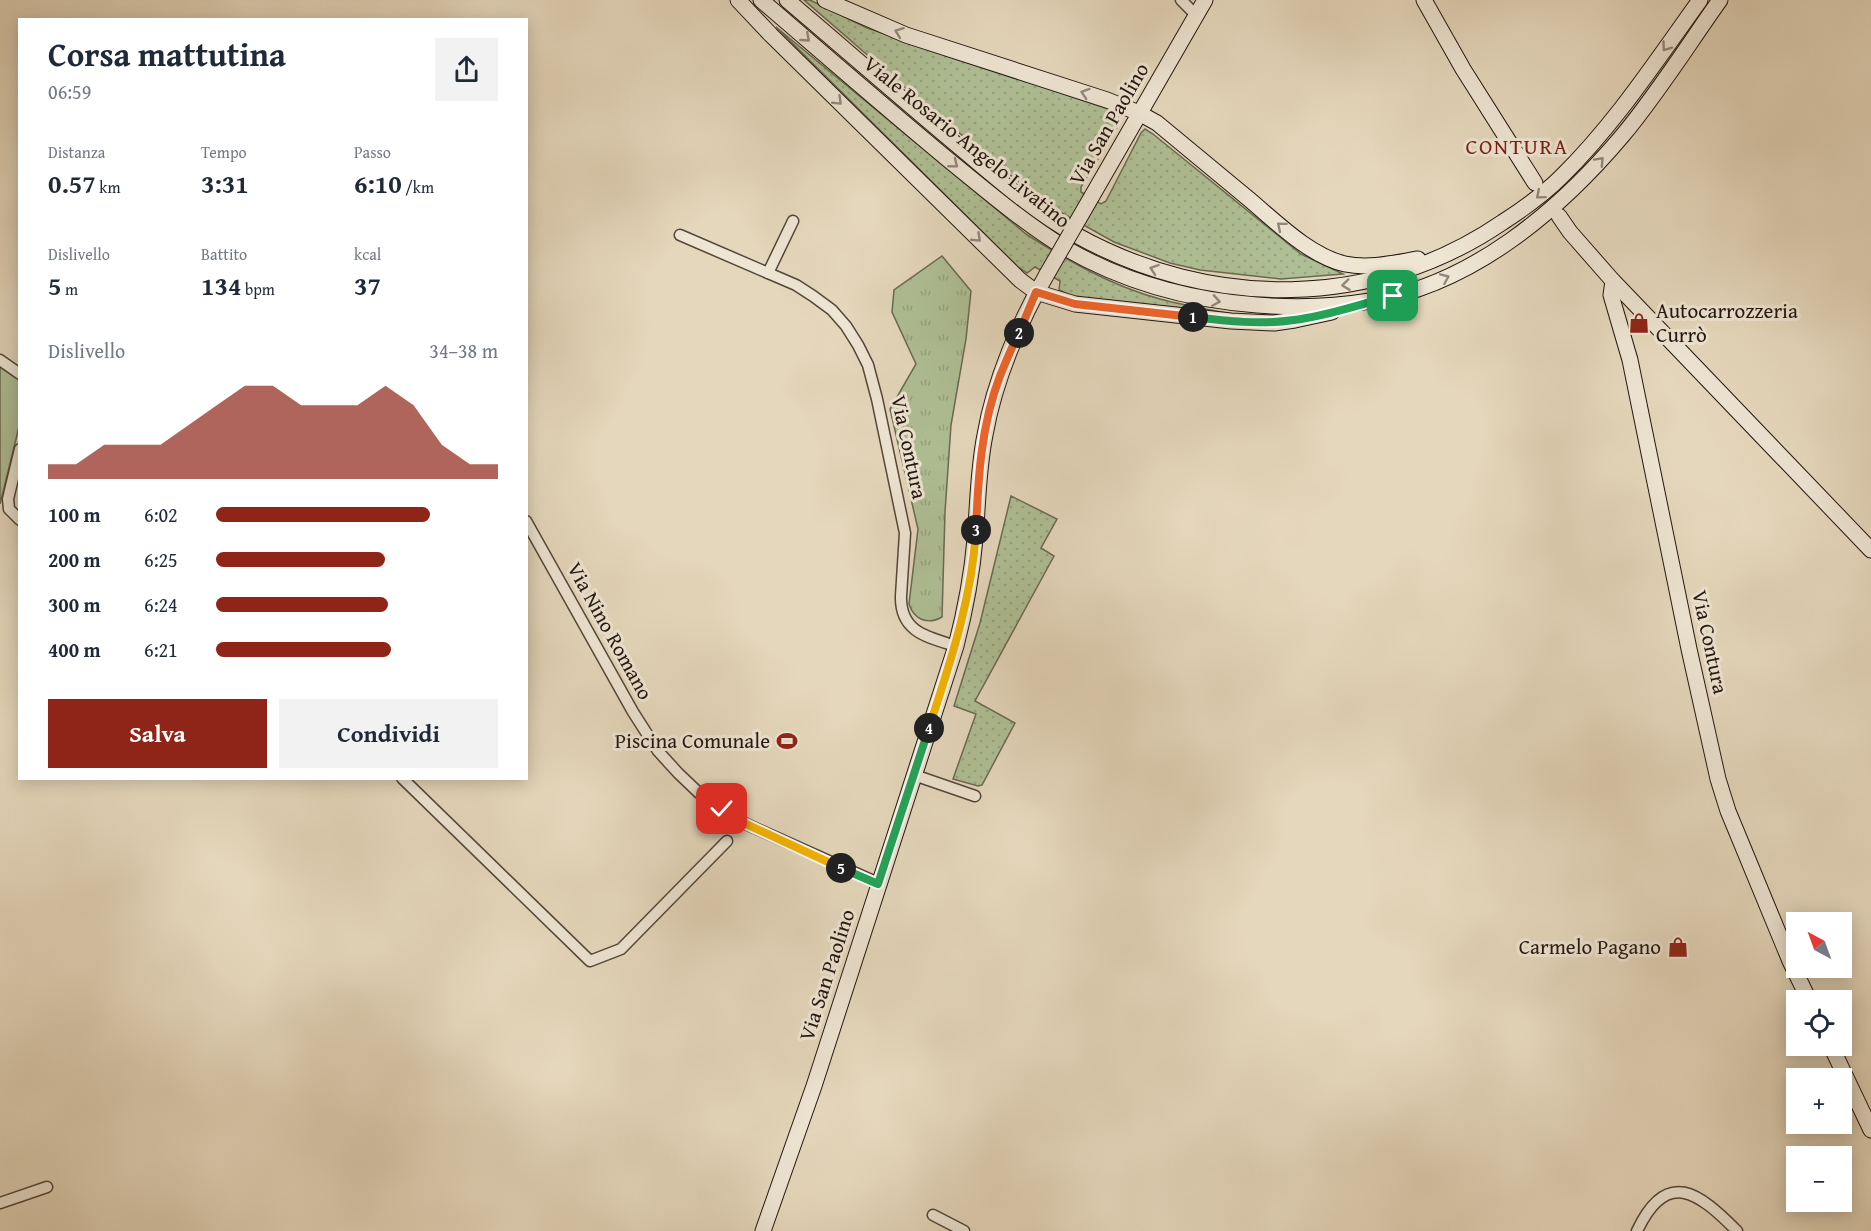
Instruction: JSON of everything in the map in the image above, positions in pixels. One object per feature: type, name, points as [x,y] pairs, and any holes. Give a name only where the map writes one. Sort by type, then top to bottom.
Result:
[{"type":"street","points":[[738,0],[1020,280],[1036,292],[1075,304],[1242,322],[1294,320],[1370,301]]},
{"type":"street","name":"Viale Rosario Angelo Livatino","points":[[761,0],[899,119],[1031,226],[1066,248],[1103,267],[1165,291],[1232,303],[1294,307],[1370,301],[1423,287],[1463,270],[1535,222],[1570,191],[1624,134],[1720,0]]},
{"type":"street","name":"Viale Rosario Angelo Livatino","points":[[787,0],[909,105],[1039,211],[1074,234],[1140,265],[1170,275],[1234,287],[1294,290],[1367,282],[1418,267],[1453,252],[1490,232],[1524,208],[1559,179],[1610,124],[1700,0]]},
{"type":"street","points":[[825,0],[906,35],[1107,100],[1139,113],[1157,123],[1292,235],[1332,259],[1345,264],[1387,265],[1453,252]]},
{"type":"street","points":[[1180,0],[1196,15]]},
{"type":"street","name":"Via San Paolino","points":[[763,1231],[814,1086],[956,646],[971,576],[985,434],[1000,377],[1036,292],[1205,0]]},
{"type":"street","points":[[1424,0],[1463,69],[1536,183]]},
{"type":"street","points":[[1559,216],[1613,281],[1871,550]]},
{"type":"street","points":[[768,273],[793,221]]},
{"type":"street","name":"Via Contura","points":[[680,235],[796,285],[832,310],[846,326],[868,365],[905,533],[900,607],[903,616],[916,631],[956,646]]},
{"type":"street","name":"Via Contura","points":[[1613,281],[1611,294],[1630,360],[1718,779],[1728,811],[1804,990]]},
{"type":"street","points":[[0,360],[18,373]]},
{"type":"street","points":[[18,457],[8,498],[9,509],[18,518]]},
{"type":"street","name":"Via Nino Romano","points":[[528,525],[633,712],[658,752],[678,773],[699,793],[746,824],[878,884]]},
{"type":"street","points":[[914,775],[975,796]]},
{"type":"street","points":[[404,780],[590,961],[621,948],[727,842]]},
{"type":"street","points":[[1836,1056],[1871,1130]]},
{"type":"street","points":[[0,1203],[47,1187]]},
{"type":"street","points":[[1637,1231],[1644,1216],[1659,1198],[1667,1193],[1678,1192],[1704,1200],[1737,1231]]},
{"type":"street","points":[[933,1215],[964,1231]]},
{"type":"green space","points":[[804,0],[810,0],[867,28],[1114,111],[1119,124],[1081,187],[1081,192],[1101,204],[1106,201],[1145,129],[1301,254],[1343,274],[1281,279],[1200,270],[1170,263],[1114,242],[1044,203],[917,98]]},
{"type":"green space","points":[[776,27],[1026,234],[1042,244],[1091,272],[1142,294],[1247,317],[1081,300],[1059,290],[1060,281],[1035,267],[1027,273],[1017,266]]},
{"type":"green space","points":[[942,256],[971,291],[966,339],[951,425],[945,512],[942,617],[927,621],[914,614],[909,604],[918,529],[890,409],[916,364],[892,312],[894,290]]},
{"type":"green space","points":[[0,365],[18,378],[18,431],[0,504]]},
{"type":"green space","points":[[1011,496],[1057,519],[1041,548],[1054,556],[975,701],[1015,723],[982,785],[978,786],[953,779],[976,714],[954,706],[980,623]]},
{"type":"place","name":"Autocarrozzeria Currò","points":[[1639,323]]},
{"type":"place","name":"Piscina Comunale","points":[[787,741]]},
{"type":"place","name":"Carmelo Pagano","points":[[1678,947]]},
{"type":"district","name":"CONTURA","points":[[1517,146]]},
{"type":"route","points":[[722,809],[746,824],[878,884],[956,646],[971,576],[985,434],[1000,377],[1036,292],[1075,304],[1231,321],[1275,322],[1315,316],[1393,296]]}]
